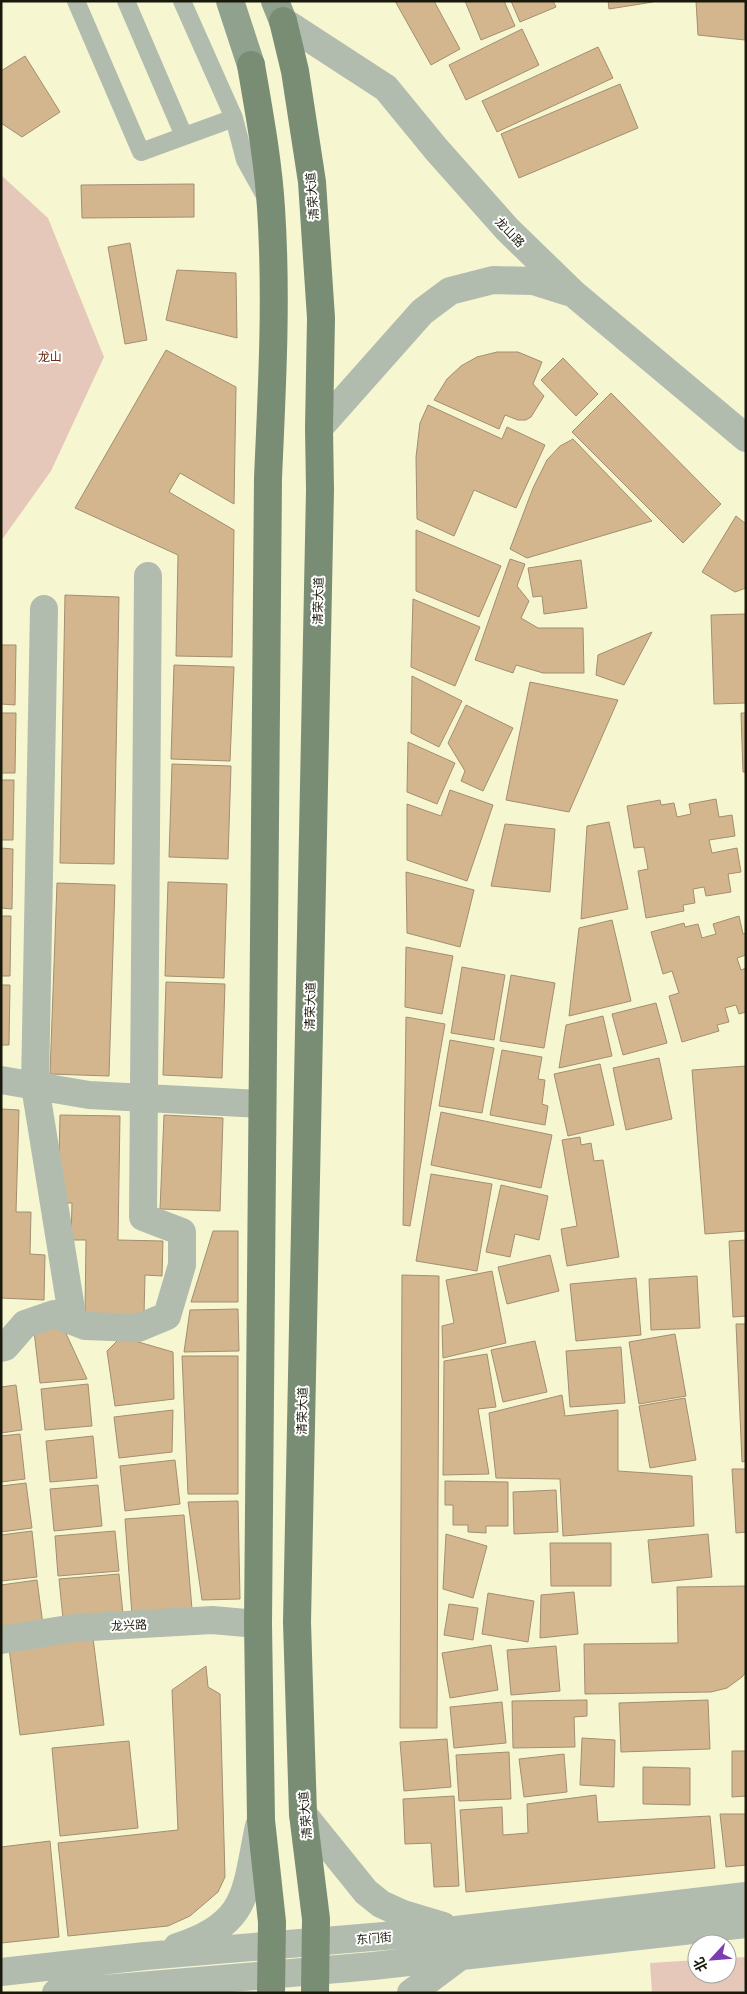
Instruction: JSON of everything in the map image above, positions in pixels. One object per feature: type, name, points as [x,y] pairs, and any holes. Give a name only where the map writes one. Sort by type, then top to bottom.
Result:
[{"type":"main road","points":[[230,1],[251,65],[262,126],[271,207],[275,310],[268,478],[258,1624],[261,1820],[272,1922],[271,1984]]},
{"type":"main road","name":"清荣大道","points":[[279,11],[296,80],[312,182],[321,318],[320,500],[297,1622],[303,1814],[316,1919],[315,1982]]},
{"type":"street","name":"龙山路","points":[[279,11],[386,88],[436,149],[507,229],[574,294],[746,438]]},
{"type":"street","points":[[319,428],[422,312],[450,292],[493,280],[501,280],[533,281],[574,294]]},
{"type":"street","points":[[1,1348],[5,1347],[25,1324],[54,1314],[85,1326],[138,1328],[167,1316],[182,1265],[182,1232],[143,1217],[148,576]]},
{"type":"street","points":[[44,609],[35,1086],[73,1321]]},
{"type":"street","points":[[1,1080],[89,1095],[262,1104]]},
{"type":"street","name":"龙兴路","points":[[1,1640],[84,1627],[212,1620],[258,1624]]},
{"type":"street","points":[[303,1814],[366,1892],[381,1904],[458,1943],[411,1993]]},
{"type":"street","points":[[145,1956],[180,1946],[210,1934],[231,1918],[241,1904],[247,1889],[261,1820]]},
{"type":"street","name":"东门街","points":[[56,1993],[150,1984],[315,1982],[458,1943],[746,1896]]},
{"type":"street","name":"东门街","points":[[1,1972],[145,1956],[316,1943],[458,1943],[746,1924]]},
{"type":"street","points":[[150,1984],[180,1993]]},
{"type":"lane","points":[[76,1],[141,152],[234,118]]},
{"type":"lane","points":[[126,1],[184,136]]},
{"type":"lane","points":[[182,1],[234,118],[246,160],[271,207]]},
{"type":"green space","name":"龙山","points":[[1,175],[48,218],[104,357],[51,471],[1,541]]},
{"type":"green space","points":[[737,1957],[746,1957],[746,1993],[652,1993],[650,1963],[687,1961],[687,1984],[737,1984]]},
{"type":"building","points":[[395,1],[434,1],[460,49],[431,65]]},
{"type":"building","points":[[465,1],[504,1],[515,26],[481,40]]},
{"type":"building","points":[[511,1],[553,1],[556,7],[520,22]]},
{"type":"building","points":[[608,1],[653,1],[653,2],[609,9]]},
{"type":"building","points":[[696,1],[746,1],[745,40],[698,35]]},
{"type":"building","points":[[522,29],[539,65],[466,100],[449,65]]},
{"type":"building","points":[[598,47],[613,78],[497,132],[482,101]]},
{"type":"building","points":[[25,56],[60,112],[22,137],[1,123],[1,71]]},
{"type":"building","points":[[620,84],[638,128],[519,178],[501,134]]},
{"type":"building","points":[[194,184],[194,217],[82,218],[81,185]]},
{"type":"building","points":[[130,243],[147,340],[125,344],[108,247]]},
{"type":"building","points":[[177,270],[236,273],[237,338],[166,320]]},
{"type":"building","points":[[166,350],[236,387],[234,504],[180,473],[169,492],[234,530],[232,657],[176,656],[178,555],[75,508]]},
{"type":"building","points":[[497,352],[518,352],[542,362],[533,384],[544,396],[531,417],[526,420],[518,420],[505,415],[499,429],[434,400],[447,379],[461,366],[477,357]]},
{"type":"building","points":[[563,358],[598,394],[576,416],[541,380]]},
{"type":"building","points":[[611,393],[721,504],[683,543],[572,432]]},
{"type":"building","points":[[428,405],[502,439],[507,427],[545,445],[516,508],[474,490],[454,536],[417,519],[416,457],[420,423]]},
{"type":"building","points":[[573,439],[652,521],[527,558],[510,549],[533,488],[547,460],[560,446]]},
{"type":"building","points":[[736,516],[746,524],[746,588],[735,592],[702,572]]},
{"type":"building","points":[[416,530],[501,566],[479,617],[416,591]]},
{"type":"building","points":[[510,559],[525,564],[517,586],[529,601],[521,618],[538,628],[583,628],[584,673],[543,673],[516,665],[513,673],[475,660]]},
{"type":"building","points":[[581,560],[587,608],[544,614],[542,596],[533,597],[528,568]]},
{"type":"building","points":[[65,595],[119,597],[114,864],[60,863]]},
{"type":"building","points":[[413,599],[480,627],[455,686],[411,667]]},
{"type":"building","points":[[746,614],[746,703],[714,704],[711,615]]},
{"type":"building","points":[[652,632],[624,685],[596,675],[598,655]]},
{"type":"building","points":[[1,645],[16,645],[15,705],[1,704]]},
{"type":"building","points":[[174,665],[234,667],[230,761],[171,759]]},
{"type":"building","points":[[412,676],[462,701],[439,747],[411,733]]},
{"type":"building","points":[[530,682],[618,700],[569,812],[506,800]]},
{"type":"building","points":[[466,705],[513,728],[483,791],[461,781],[465,771],[448,743]]},
{"type":"building","points":[[1,713],[16,713],[15,773],[1,773]]},
{"type":"building","points":[[741,713],[746,713],[746,772],[743,772]]},
{"type":"building","points":[[408,742],[455,763],[437,804],[407,792]]},
{"type":"building","points":[[172,764],[231,766],[228,859],[169,857]]},
{"type":"building","points":[[1,780],[14,780],[13,840],[1,840]]},
{"type":"building","points":[[450,790],[493,805],[467,881],[407,860],[407,804],[441,816]]},
{"type":"building","points":[[716,799],[719,817],[732,815],[735,836],[709,840],[712,853],[737,848],[741,872],[728,874],[731,892],[706,896],[704,887],[693,889],[695,903],[683,905],[684,911],[646,918],[638,871],[648,869],[644,847],[634,848],[627,806],[660,800],[661,805],[674,803],[677,817],[691,814],[689,804]]},
{"type":"building","points":[[609,822],[628,909],[581,919],[587,826]]},
{"type":"building","points":[[505,824],[555,829],[550,892],[491,886]]},
{"type":"building","points":[[1,848],[13,849],[12,909],[1,908]]},
{"type":"building","points":[[406,872],[474,890],[460,947],[407,933]]},
{"type":"building","points":[[168,882],[227,884],[224,978],[165,976]]},
{"type":"building","points":[[57,883],[115,885],[109,1076],[50,1074]]},
{"type":"building","points":[[1,916],[11,916],[10,976],[1,976]]},
{"type":"building","points":[[739,916],[743,934],[746,933],[746,955],[737,958],[741,970],[746,968],[746,1012],[739,1014],[736,1005],[725,1008],[729,1022],[717,1025],[719,1031],[682,1042],[669,996],[679,993],[672,971],[663,974],[651,932],[684,923],[685,927],[698,924],[702,938],[716,934],[713,924]]},
{"type":"building","points":[[612,920],[631,1001],[569,1016],[579,928]]},
{"type":"building","points":[[406,947],[453,956],[442,1014],[405,1007]]},
{"type":"building","points":[[462,967],[505,975],[494,1040],[451,1033]]},
{"type":"building","points":[[511,975],[555,983],[544,1048],[500,1041]]},
{"type":"building","points":[[166,982],[225,984],[222,1078],[163,1075]]},
{"type":"building","points":[[1,985],[10,985],[9,1045],[1,1045]]},
{"type":"building","points":[[656,1003],[667,1043],[623,1055],[612,1014]]},
{"type":"building","points":[[603,1016],[612,1056],[559,1068],[566,1025]]},
{"type":"building","points":[[406,1017],[445,1024],[410,1226],[403,1225]]},
{"type":"building","points":[[450,1040],[494,1048],[482,1113],[439,1106]]},
{"type":"building","points":[[502,1050],[542,1057],[538,1079],[545,1080],[542,1104],[548,1106],[545,1125],[490,1115]]},
{"type":"building","points":[[659,1058],[672,1119],[626,1130],[613,1068]]},
{"type":"building","points":[[600,1064],[614,1125],[568,1136],[554,1074]]},
{"type":"building","points":[[746,1066],[746,1231],[705,1234],[692,1070]]},
{"type":"building","points":[[1,1109],[19,1110],[16,1212],[31,1212],[30,1254],[45,1255],[44,1300],[1,1298]]},
{"type":"building","points":[[441,1112],[552,1135],[541,1188],[431,1165]]},
{"type":"building","points":[[60,1115],[120,1116],[118,1240],[163,1241],[162,1276],[145,1275],[144,1315],[85,1314],[86,1240],[71,1240],[72,1203],[58,1203]]},
{"type":"building","points":[[164,1115],[223,1118],[220,1211],[160,1209]]},
{"type":"building","points":[[580,1137],[581,1145],[591,1143],[594,1161],[603,1160],[619,1257],[567,1266],[561,1229],[577,1226],[562,1140]]},
{"type":"building","points":[[431,1174],[492,1184],[477,1271],[416,1261]]},
{"type":"building","points":[[501,1185],[548,1196],[539,1240],[515,1234],[510,1257],[486,1252]]},
{"type":"building","points":[[213,1231],[238,1231],[238,1302],[191,1302]]},
{"type":"building","points":[[746,1240],[746,1316],[733,1317],[729,1241]]},
{"type":"building","points":[[550,1255],[559,1291],[507,1304],[498,1267]]},
{"type":"building","points":[[492,1271],[506,1343],[443,1358],[442,1326],[454,1323],[446,1280]]},
{"type":"building","points":[[402,1275],[439,1276],[437,1728],[400,1728]]},
{"type":"building","points":[[697,1276],[700,1328],[651,1330],[649,1279]]},
{"type":"building","points":[[636,1278],[641,1335],[576,1341],[570,1284]]},
{"type":"building","points":[[238,1309],[239,1351],[184,1352],[190,1310]]},
{"type":"building","points":[[736,1324],[746,1324],[746,1461],[742,1462]]},
{"type":"building","points":[[63,1327],[87,1379],[40,1383],[34,1331]]},
{"type":"building","points":[[675,1334],[686,1396],[639,1404],[629,1342]]},
{"type":"building","points":[[121,1337],[173,1352],[174,1399],[115,1406],[107,1351]]},
{"type":"building","points":[[535,1341],[547,1392],[503,1402],[491,1350]]},
{"type":"building","points":[[621,1347],[625,1403],[570,1407],[566,1351]]},
{"type":"building","points":[[487,1354],[496,1407],[478,1409],[489,1474],[443,1475],[444,1361]]},
{"type":"building","points":[[182,1356],[238,1356],[238,1494],[188,1494]]},
{"type":"building","points":[[88,1384],[92,1426],[45,1430],[41,1389]]},
{"type":"building","points":[[16,1385],[22,1430],[1,1433],[1,1387]]},
{"type":"building","points":[[562,1395],[565,1416],[618,1410],[618,1471],[692,1476],[694,1526],[563,1536],[560,1479],[496,1478],[489,1413]]},
{"type":"building","points":[[685,1398],[696,1460],[650,1468],[639,1406]]},
{"type":"building","points":[[173,1410],[172,1452],[119,1458],[114,1417]]},
{"type":"building","points":[[20,1434],[25,1479],[1,1482],[1,1436]]},
{"type":"building","points":[[93,1436],[97,1478],[50,1482],[46,1441]]},
{"type":"building","points":[[175,1460],[180,1504],[125,1511],[120,1466]]},
{"type":"building","points":[[732,1469],[746,1469],[746,1532],[736,1533]]},
{"type":"building","points":[[445,1481],[508,1482],[508,1526],[486,1526],[486,1533],[468,1532],[468,1525],[453,1525],[453,1505],[445,1505]]},
{"type":"building","points":[[26,1483],[32,1528],[1,1532],[1,1486]]},
{"type":"building","points":[[98,1485],[102,1526],[54,1531],[50,1489]]},
{"type":"building","points":[[556,1490],[558,1532],[514,1534],[513,1492]]},
{"type":"building","points":[[238,1501],[240,1599],[202,1600],[188,1502]]},
{"type":"building","points":[[184,1515],[192,1609],[132,1615],[125,1519]]},
{"type":"building","points":[[32,1531],[37,1577],[1,1581],[1,1535]]},
{"type":"building","points":[[115,1531],[119,1571],[58,1576],[55,1536]]},
{"type":"building","points":[[446,1534],[487,1546],[473,1598],[443,1589]]},
{"type":"building","points":[[708,1534],[712,1577],[652,1583],[648,1540]]},
{"type":"building","points":[[550,1543],[611,1543],[611,1586],[551,1586]]},
{"type":"building","points":[[119,1574],[123,1614],[63,1619],[59,1579]]},
{"type":"building","points":[[37,1580],[43,1625],[1,1631],[1,1585]]},
{"type":"building","points":[[746,1586],[746,1672],[727,1688],[711,1692],[585,1694],[584,1644],[678,1643],[677,1587]]},
{"type":"building","points":[[574,1592],[578,1634],[540,1638],[541,1595]]},
{"type":"building","points":[[488,1593],[534,1601],[528,1642],[482,1634]]},
{"type":"building","points":[[449,1604],[478,1608],[473,1640],[444,1635]]},
{"type":"building","points":[[93,1638],[104,1725],[20,1735],[9,1648]]},
{"type":"building","points":[[491,1645],[498,1690],[450,1698],[442,1653]]},
{"type":"building","points":[[556,1646],[560,1691],[511,1695],[507,1650]]},
{"type":"building","points":[[206,1666],[208,1687],[220,1694],[225,1877],[218,1892],[190,1916],[168,1926],[68,1936],[58,1843],[178,1830],[172,1690]]},
{"type":"building","points":[[587,1700],[587,1716],[574,1717],[575,1747],[513,1748],[512,1701]]},
{"type":"building","points":[[708,1700],[710,1749],[621,1752],[619,1703]]},
{"type":"building","points":[[502,1702],[506,1743],[454,1748],[450,1707]]},
{"type":"building","points":[[582,1738],[615,1740],[614,1787],[580,1785]]},
{"type":"building","points":[[447,1739],[451,1787],[404,1791],[400,1742]]},
{"type":"building","points":[[129,1741],[138,1828],[60,1836],[52,1748]]},
{"type":"building","points":[[732,1751],[746,1751],[746,1796],[732,1797]]},
{"type":"building","points":[[509,1752],[511,1799],[459,1801],[456,1755]]},
{"type":"building","points":[[564,1754],[567,1792],[524,1797],[519,1759]]},
{"type":"building","points":[[643,1767],[690,1768],[690,1805],[643,1804]]},
{"type":"building","points":[[596,1795],[598,1822],[710,1816],[715,1868],[466,1892],[460,1810],[502,1807],[503,1835],[528,1833],[527,1804]]},
{"type":"building","points":[[454,1796],[459,1886],[434,1887],[431,1843],[405,1844],[403,1799]]},
{"type":"building","points":[[720,1814],[746,1814],[746,1865],[726,1867]]},
{"type":"building","points":[[50,1841],[59,1937],[1,1943],[1,1847]]}]
